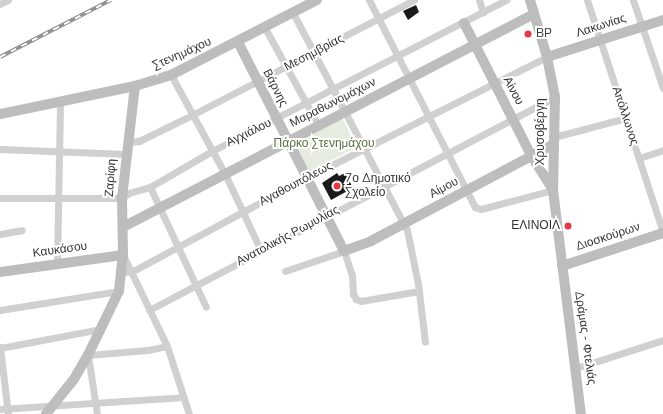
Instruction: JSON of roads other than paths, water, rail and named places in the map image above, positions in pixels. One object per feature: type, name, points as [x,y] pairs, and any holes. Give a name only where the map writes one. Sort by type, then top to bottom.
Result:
[{"type":"street","name":"Στενημάχου","points":[[0,114],[134,86],[171,75],[238,42],[317,0]]},
{"type":"street","points":[[369,0],[450,154],[474,206],[479,209],[553,190]]},
{"type":"street","name":"Μεσημβρίας","points":[[127,142],[139,141],[192,115],[414,0]]},
{"type":"street","points":[[479,0],[483,12]]},
{"type":"street","name":"Αγχιάλου","points":[[0,198],[122,198],[129,193],[150,186],[212,151],[464,23],[506,0]]},
{"type":"street","name":"Χρυσοβέργη","points":[[530,0],[547,57],[555,97],[553,190],[562,266]]},
{"type":"street","name":"Απόλλωνος","points":[[587,0],[663,232]]},
{"type":"street","points":[[633,0],[663,88]]},
{"type":"street","points":[[293,13],[363,149],[404,224],[419,291],[425,342]]},
{"type":"street","name":"Μαραθωνομάχων","points":[[123,227],[226,176],[318,125],[534,14]]},
{"type":"street","name":"Λακωνίας","points":[[547,57],[663,20]]},
{"type":"street","name":"Αίνου","points":[[464,23],[531,155],[553,190]]},
{"type":"street","points":[[265,28],[318,125]]},
{"type":"street","name":"Βάρνης","points":[[238,42],[344,251]]},
{"type":"street","name":"Αγαθουπόλεως","points":[[127,271],[178,247],[306,178],[547,57]]},
{"type":"street","points":[[171,75],[226,176],[261,251]]},
{"type":"street","name":"Ζαρίφη","points":[[46,414],[88,355],[119,292],[127,271],[123,255],[122,198],[134,86]]},
{"type":"street","name":"Ανατολικής Ρωμυλίας","points":[[149,310],[326,215],[450,154],[555,97]]},
{"type":"street","points":[[57,262],[60,102]]},
{"type":"street","points":[[554,140],[626,118]]},
{"type":"street","name":"Αίμου","points":[[344,251],[372,241],[531,155],[554,140]]},
{"type":"street","points":[[0,149],[126,154]]},
{"type":"street","points":[[638,158],[663,150]]},
{"type":"street","points":[[150,186],[206,307]]},
{"type":"street","points":[[0,234],[22,230]]},
{"type":"street","name":"Διοσκούρων","points":[[562,266],[663,232]]},
{"type":"street","points":[[285,271],[344,251],[352,275],[353,294],[356,299],[361,301],[419,291]]},
{"type":"street","name":"Καυκάσου","points":[[0,272],[57,262],[123,255]]},
{"type":"street","name":"Δράμας - Φτελιάς","points":[[562,266],[581,414]]},
{"type":"street","points":[[127,271],[167,346],[189,414]]},
{"type":"street","points":[[0,310],[119,292]]},
{"type":"street","points":[[101,329],[0,347],[5,410],[184,397]]},
{"type":"street","points":[[576,368],[663,340]]},
{"type":"street","points":[[97,414],[88,355],[148,350],[167,346]]},
{"type":"railway","points":[[0,57],[111,0]]},
{"type":"place","name":"BP","points":[[528,34]]},
{"type":"place","name":"7ο Δημοτικό Σχολείο","points":[[337,186]]},
{"type":"place","name":"ΕΛΙΝΟΙΛ","points":[[568,226]]},
{"type":"park label","name":"Πάρκο Στενημάχου","points":[[324,144]]}]
